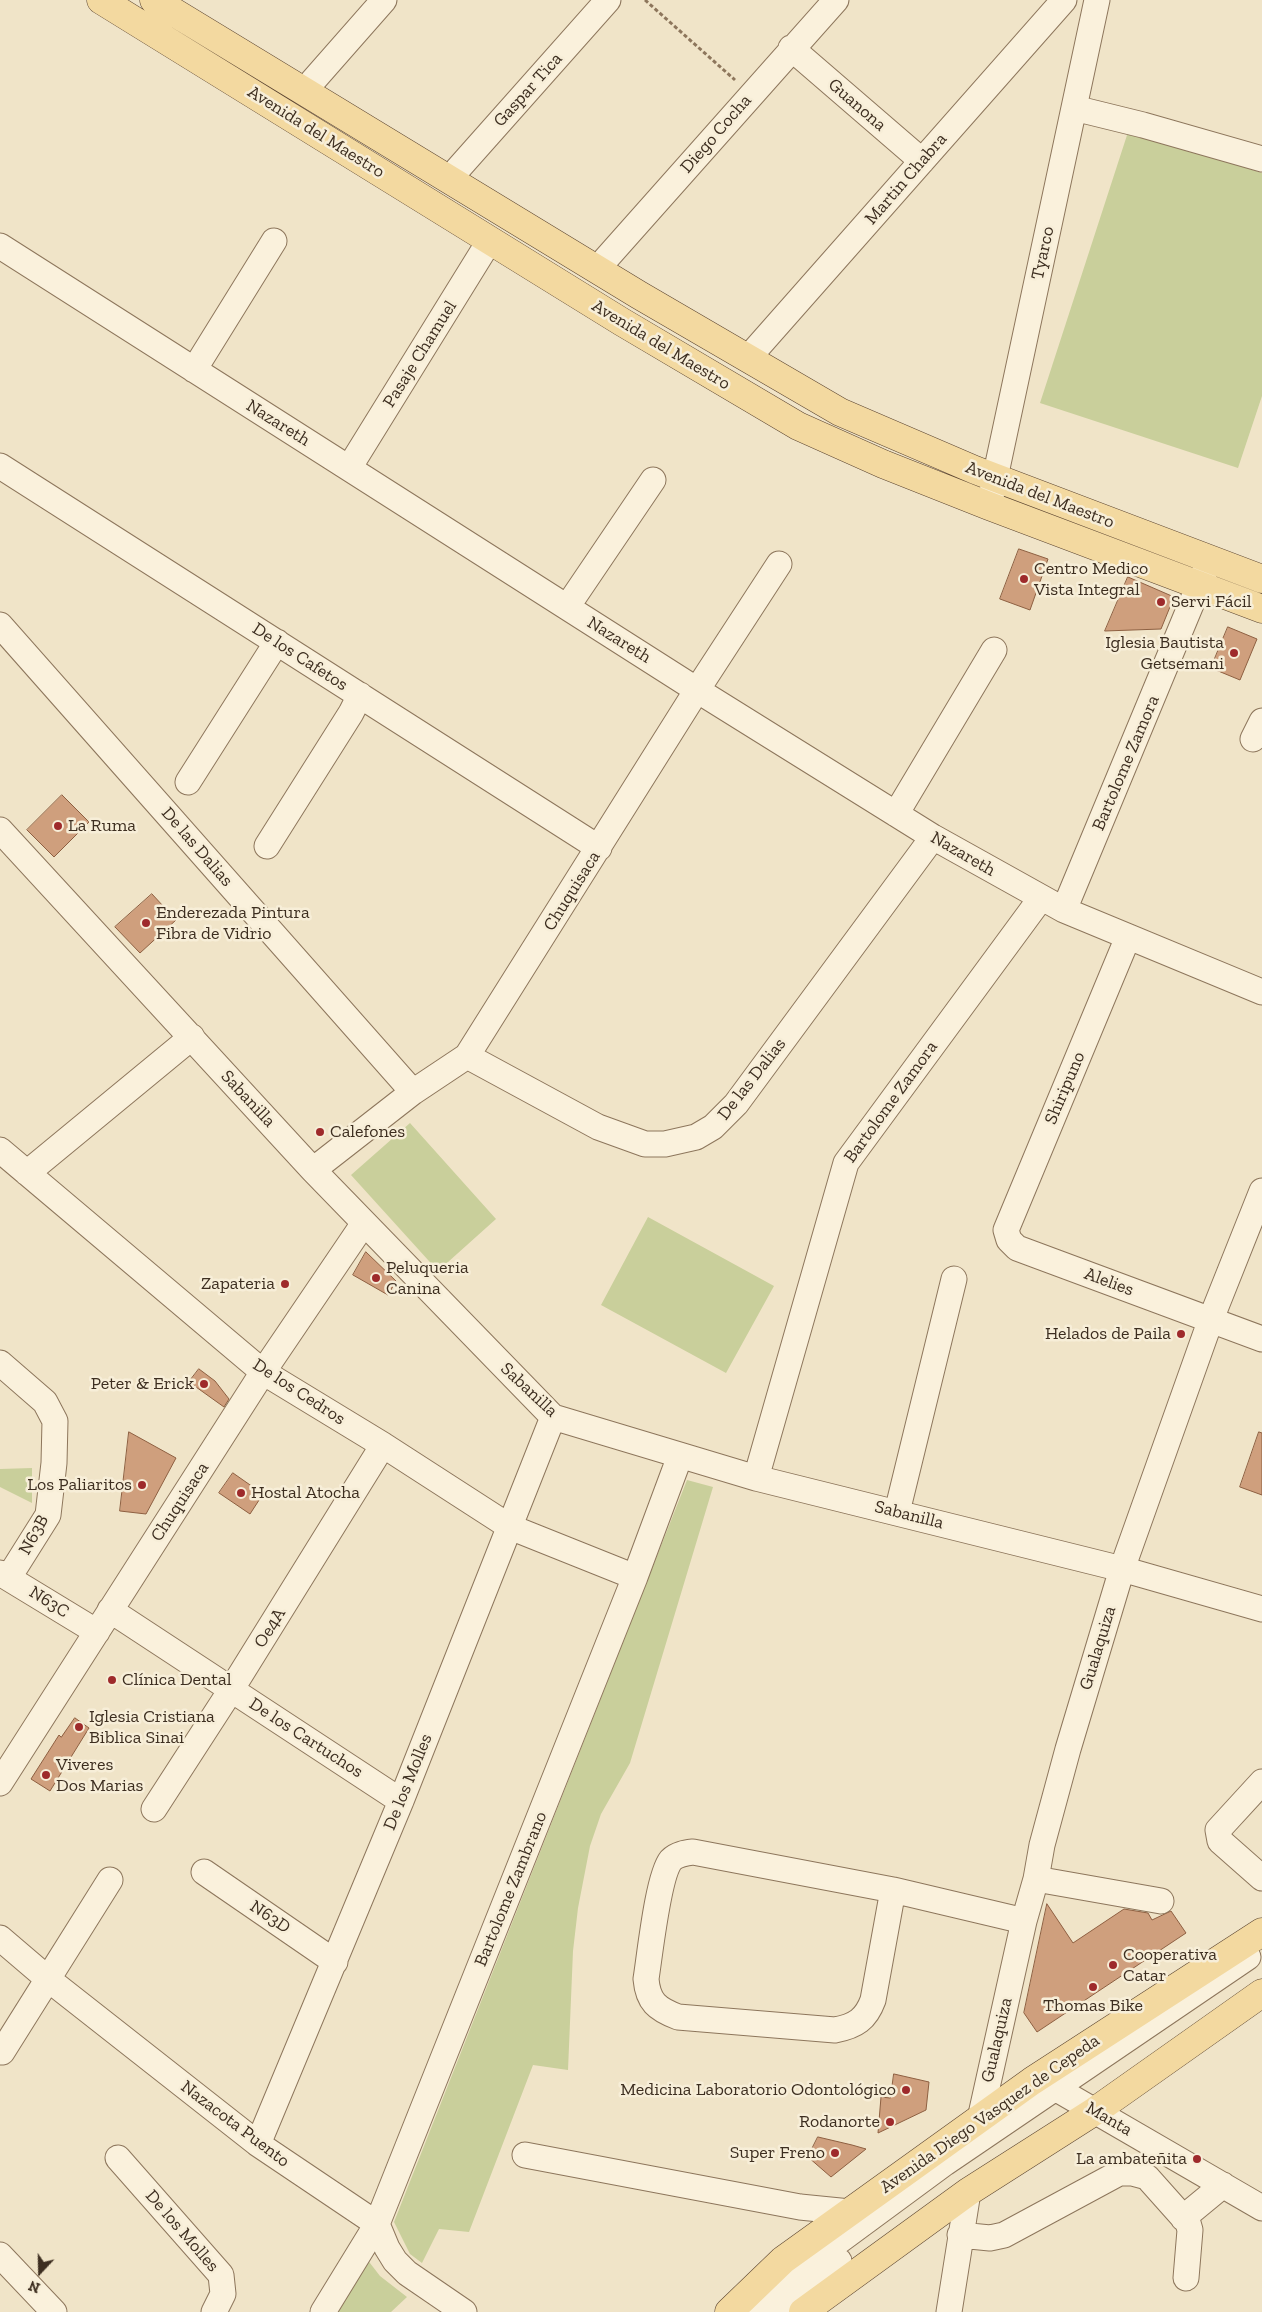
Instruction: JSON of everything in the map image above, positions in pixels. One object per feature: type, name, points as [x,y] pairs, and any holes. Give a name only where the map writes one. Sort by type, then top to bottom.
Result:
[{"type":"main road","name":"Avenida del Maestro","points":[[100,0],[622,322],[798,426],[883,464],[989,506],[1262,609]]},
{"type":"main road","name":"Avenida del Maestro","points":[[154,0],[639,295],[840,412],[994,478],[1262,579]]},
{"type":"main road","points":[[179,48],[196,25]]},
{"type":"main road","points":[[391,178],[406,153]]},
{"type":"main road","points":[[622,322],[639,295]]},
{"type":"main road","points":[[883,464],[895,435]]},
{"type":"main road","name":"Avenida Diego Vasquez de Cepeda","points":[[729,2312],[783,2260],[980,2119],[1052,2088],[1262,1932]]},
{"type":"main road","points":[[803,2312],[968,2192],[1095,2111],[1262,1993]]},
{"type":"street","points":[[304,91],[384,0]]},
{"type":"street","name":"Gaspar Tica","points":[[449,179],[608,0]]},
{"type":"street","name":"Diego Cocha","points":[[597,269],[791,48],[836,0]]},
{"type":"street","name":"Martin Chabra","points":[[748,358],[1064,0]]},
{"type":"street","name":"Tyarco","points":[[989,506],[1097,0]]},
{"type":"street","name":"Guanona","points":[[791,48],[922,161]]},
{"type":"street","points":[[1074,108],[1143,125],[1262,160]]},
{"type":"street","points":[[194,370],[274,240]]},
{"type":"street","name":"Pasaje Chamuel","points":[[349,468],[490,240]]},
{"type":"street","name":"Nazareth","points":[[0,246],[697,690],[933,837],[1064,910],[1262,992]]},
{"type":"street","name":"De los Cafetos","points":[[0,466],[599,848]]},
{"type":"street","points":[[567,607],[653,480]]},
{"type":"street","name":"Bartolome Zamora","points":[[1064,910],[1210,560]]},
{"type":"street","name":"Chuquisaca","points":[[314,1170],[413,1092],[467,1056],[778,564]]},
{"type":"street","name":"De las Dalias","points":[[0,625],[413,1092]]},
{"type":"street","points":[[188,782],[277,642]]},
{"type":"street","points":[[896,814],[994,650]]},
{"type":"street","points":[[267,846],[351,713],[360,695]]},
{"type":"street","name":"Sabanilla","points":[[0,830],[314,1170],[553,1417],[756,1478],[1122,1569],[1262,1609]]},
{"type":"street","name":"De las Dalias","points":[[467,1056],[598,1127],[627,1139],[645,1144],[665,1144],[696,1137],[713,1127],[736,1104],[933,837]]},
{"type":"street","name":"Bartolome Zamora","points":[[756,1478],[846,1163],[1041,898]]},
{"type":"street","name":"Shiripuno","points":[[1008,1240],[1006,1230],[1128,937]]},
{"type":"street","points":[[27,1173],[192,1038]]},
{"type":"street","name":"De los Cedros","points":[[0,1150],[263,1372],[383,1445],[510,1527],[635,1577]]},
{"type":"street","name":"Gualaquiza","points":[[980,2119],[1024,1921],[1036,1879],[1042,1845],[1068,1749],[1122,1569],[1211,1319],[1262,1191]]},
{"type":"street","name":"Chuquisaca","points":[[0,1783],[9,1752],[97,1632],[263,1372],[364,1223]]},
{"type":"street","name":"Alelies","points":[[1008,1240],[1017,1248],[1262,1339]]},
{"type":"street","points":[[897,1512],[954,1279]]},
{"type":"street","name":"N63B","points":[[0,1363],[45,1402],[55,1421],[54,1463],[48,1515],[5,1575]]},
{"type":"street","name":"De los Molles","points":[[258,2144],[401,1800],[553,1417]]},
{"type":"street","name":"Oe4A","points":[[154,1809],[231,1690],[383,1445]]},
{"type":"street","name":"Bartolome Zambrano","points":[[323,2312],[377,2224],[635,1577],[680,1456]]},
{"type":"street","name":"N63C","points":[[5,1575],[97,1632]]},
{"type":"street","name":"De los Cartuchos","points":[[110,1610],[401,1800]]},
{"type":"street","points":[[1262,1782],[1218,1830],[1220,1842],[1262,1878]]},
{"type":"street","points":[[893,1890],[873,2000],[869,2012],[860,2022],[849,2028],[835,2030],[678,2017],[665,2012],[654,2004],[647,1992],[646,1979],[663,1876],[673,1858],[682,1853],[692,1852],[893,1890],[1024,1921]]},
{"type":"street","name":"N63D","points":[[204,1872],[335,1962]]},
{"type":"street","points":[[1036,1879],[1161,1901]]},
{"type":"street","points":[[2,2052],[110,1880]]},
{"type":"street","name":"Nazacota Puento","points":[[0,1938],[48,1979],[258,2144],[377,2224]]},
{"type":"street","points":[[751,2312],[789,2278],[946,2163],[1052,2088],[1262,1947]]},
{"type":"street","points":[[778,2312],[1052,2088],[1262,1958]]},
{"type":"street","name":"Manta","points":[[1052,2088],[1262,2208]]},
{"type":"street","points":[[525,2155],[800,2207],[850,2212]]},
{"type":"street","name":"De los Molles","points":[[118,2158],[221,2275],[223,2294],[214,2312]]},
{"type":"street","points":[[960,2234],[990,2238],[1004,2235],[1119,2173],[1132,2173],[1147,2178],[1188,2223],[1190,2230],[1186,2278]]},
{"type":"street","points":[[1183,2218],[1223,2185]]},
{"type":"street","points":[[949,2312],[968,2192]]},
{"type":"street","points":[[377,2224],[387,2248],[395,2261],[407,2273],[464,2312]]},
{"type":"street","points":[[0,2256],[54,2312]]},
{"type":"path","points":[[644,0],[751,94]]},
{"type":"green space","points":[[1129,129],[1262,173],[1262,396],[1238,468],[1040,403]]},
{"type":"green space","points":[[410,1123],[496,1219],[438,1271],[351,1175]]},
{"type":"green space","points":[[648,1217],[774,1286],[726,1373],[601,1305]]},
{"type":"green space","points":[[32,1468],[32,1503],[0,1487],[0,1469]]},
{"type":"green space","points":[[687,1480],[713,1487],[630,1763],[601,1814],[590,1846],[578,1908],[573,1951],[568,2070],[533,2065],[469,2232],[439,2229],[422,2263],[410,2254],[394,2222]]},
{"type":"green space","points":[[363,2254],[380,2276],[407,2297],[391,2312],[325,2312]]},
{"type":"building","name":"Centro Medico Vista Integral","points":[[1019,549],[1048,559],[1030,610],[1000,599]]},
{"type":"building","points":[[1128,577],[1174,597],[1161,629],[1105,631]]},
{"type":"building","name":"Iglesia Bautista Getsemani","points":[[1228,627],[1257,639],[1240,680],[1211,668]]},
{"type":"building","name":"La Ruma","points":[[62,795],[89,822],[54,857],[27,830]]},
{"type":"building","name":"Enderezada Pintura Fibra de Vidrio","points":[[152,894],[176,920],[140,953],[115,927]]},
{"type":"building","name":"Peluqueria Canina","points":[[366,1252],[396,1281],[388,1295],[353,1275]]},
{"type":"building","name":"Peter & Erick","points":[[199,1369],[215,1381],[229,1399],[224,1407],[189,1382]]},
{"type":"building","name":"Los Paliaritos","points":[[129,1432],[176,1458],[146,1514],[120,1511]]},
{"type":"building","points":[[1259,1432],[1262,1433],[1262,1495],[1240,1487]]},
{"type":"building","name":"Hostal Atocha","points":[[233,1473],[263,1494],[250,1514],[219,1493]]},
{"type":"building","points":[[75,1718],[89,1728],[50,1791],[31,1779],[59,1735],[61,1737]]},
{"type":"building","points":[[1047,1904],[1073,1943],[1124,1909],[1148,1913],[1152,1920],[1171,1911],[1186,1933],[1037,2032],[1024,2013]]},
{"type":"building","points":[[894,2074],[929,2082],[926,2110],[878,2133],[881,2097],[890,2098]]},
{"type":"building","name":"Super Freno","points":[[818,2137],[866,2149],[831,2177],[808,2157]]},
{"type":"place","name":"Centro Medico Vista Integral","points":[[1024,579]]},
{"type":"place","name":"Servi Fácil","points":[[1161,602]]},
{"type":"place","name":"Iglesia Bautista Getsemani","points":[[1234,653]]},
{"type":"place","name":"La Ruma","points":[[58,826]]},
{"type":"place","name":"Enderezada Pintura Fibra de Vidrio","points":[[146,923]]},
{"type":"place","name":"Calefones","points":[[320,1132]]},
{"type":"place","name":"Peluqueria Canina","points":[[376,1278]]},
{"type":"place","name":"Zapateria","points":[[285,1284]]},
{"type":"place","name":"Helados de Paila","points":[[1181,1334]]},
{"type":"place","name":"Peter & Erick","points":[[204,1384]]},
{"type":"place","name":"Los Paliaritos","points":[[142,1485]]},
{"type":"place","name":"Hostal Atocha","points":[[241,1493]]},
{"type":"place","name":"Clínica Dental","points":[[112,1680]]},
{"type":"place","name":"Iglesia Cristiana Biblica Sinai","points":[[79,1727]]},
{"type":"place","name":"Viveres Dos Marias","points":[[46,1775]]},
{"type":"place","name":"Cooperativa Catar","points":[[1113,1965]]},
{"type":"place","name":"Thomas Bike","points":[[1093,1987]]},
{"type":"place","name":"Medicina Laboratorio Odontológico","points":[[906,2090]]},
{"type":"place","name":"Rodanorte","points":[[890,2122]]},
{"type":"place","name":"Super Freno","points":[[835,2153]]},
{"type":"place","name":"La ambateñita","points":[[1197,2159]]}]
